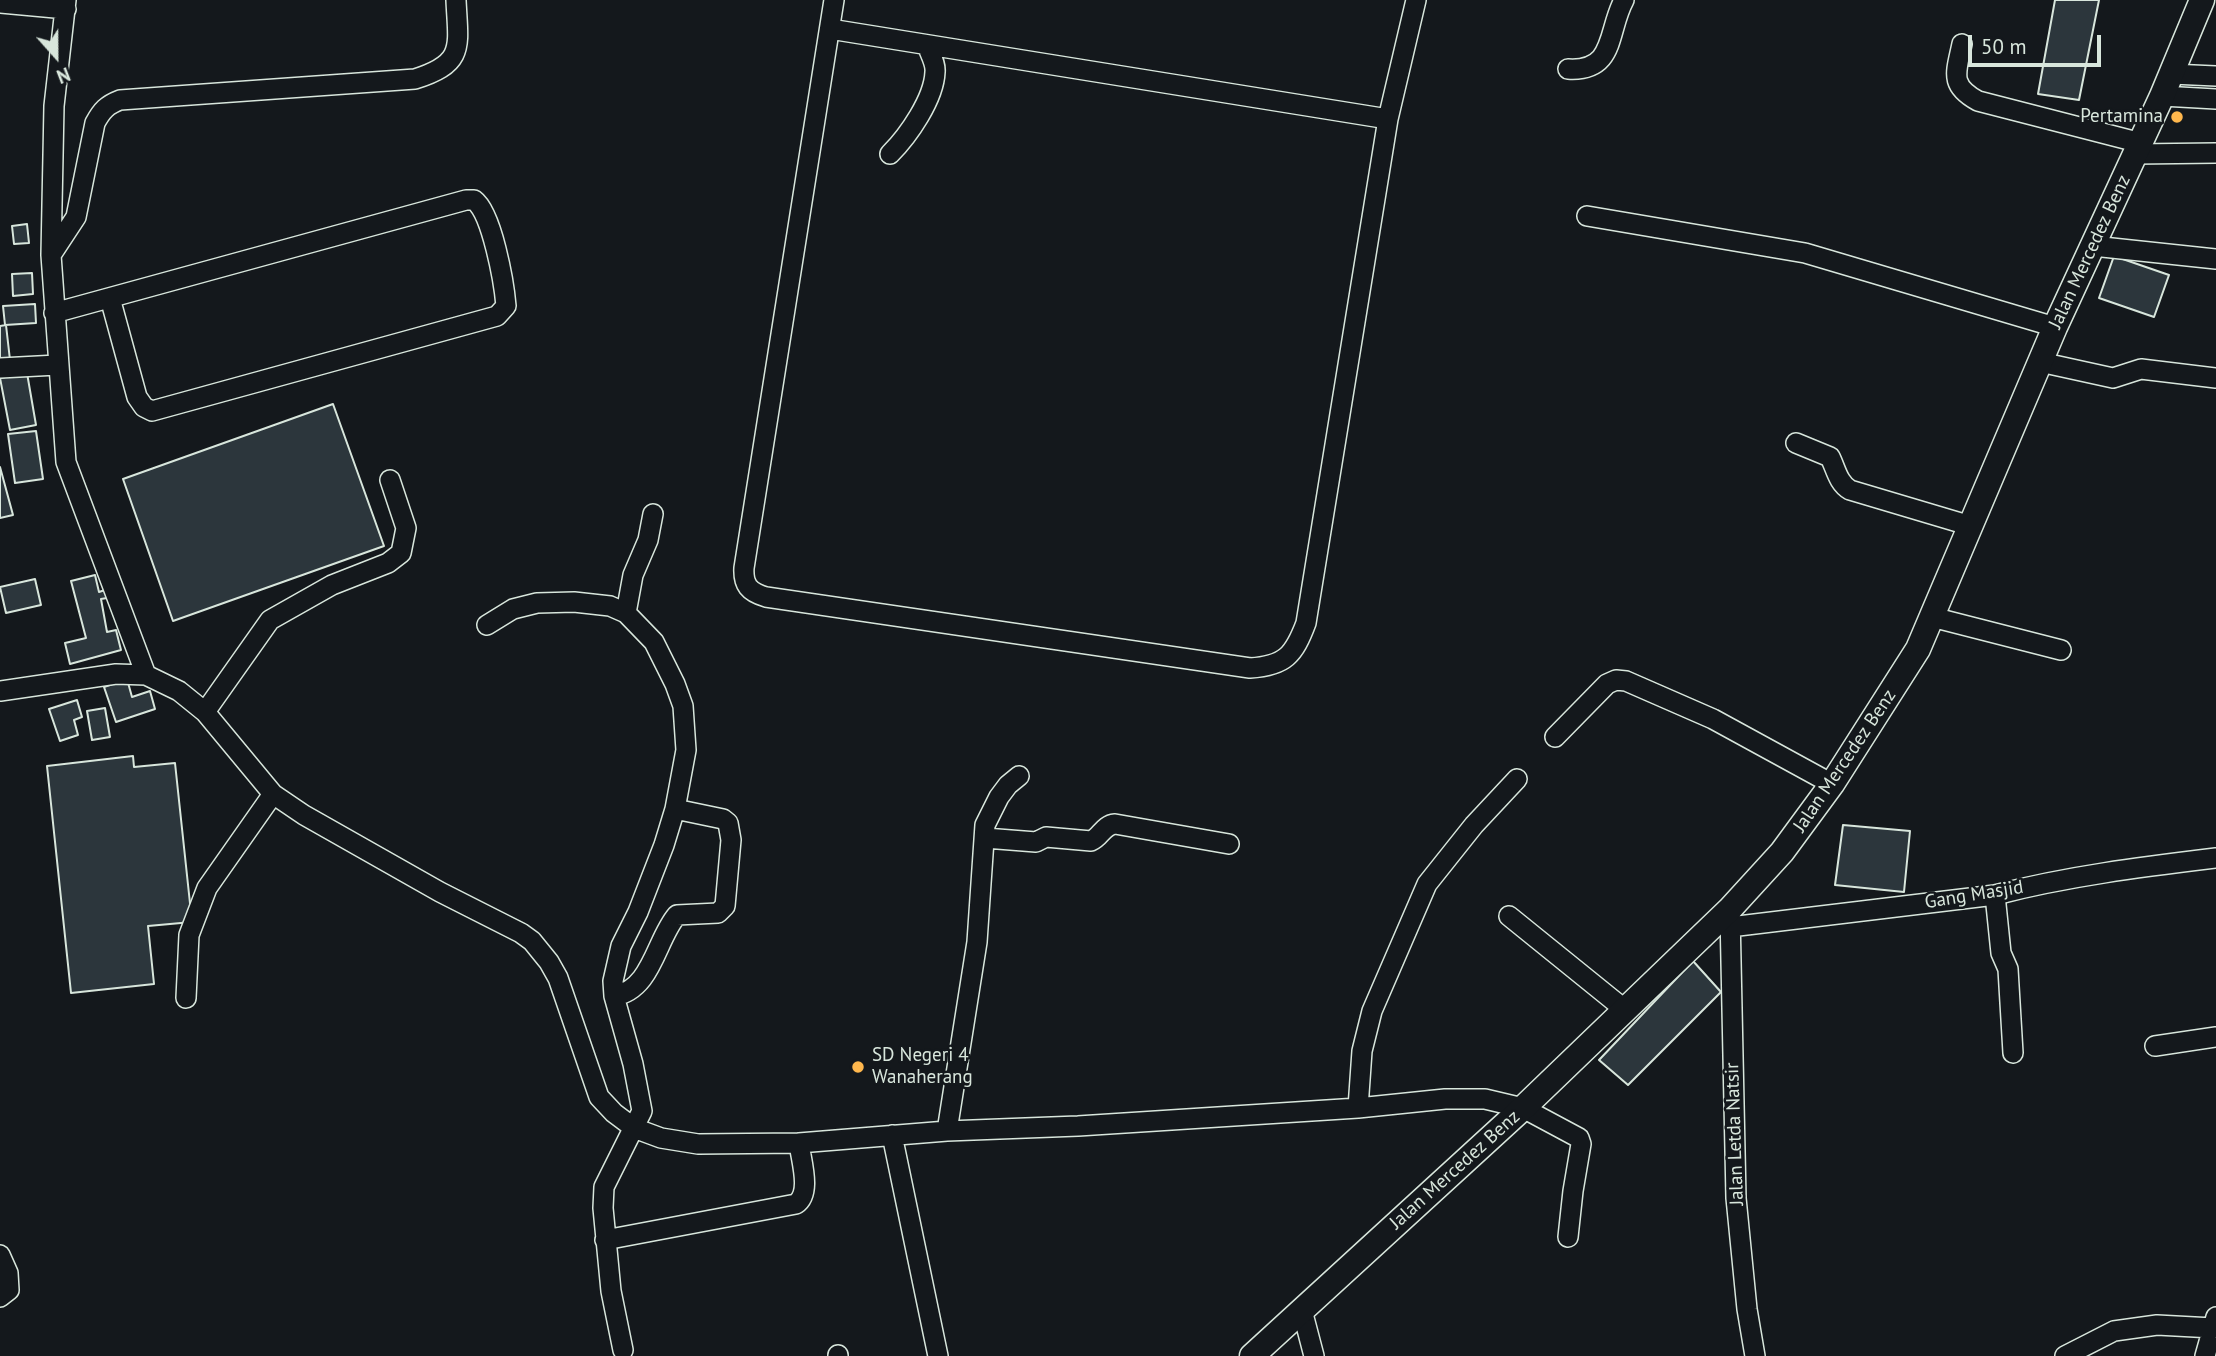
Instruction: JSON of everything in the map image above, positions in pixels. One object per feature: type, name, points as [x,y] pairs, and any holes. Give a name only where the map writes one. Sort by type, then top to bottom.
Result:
[{"type":"main road","name":"Jalan Mercedez Benz","points":[[1252,1356],[1523,1108],[1624,1009],[1730,919],[1832,784],[1918,649],[2055,327],[2138,148],[2202,0]]},
{"type":"street","points":[[51,255],[76,217],[95,123],[102,110],[110,104],[120,100],[415,79],[436,73],[450,63],[457,48],[456,0]]},
{"type":"street","points":[[834,0],[744,568],[746,586],[753,593],[766,597],[1250,668],[1270,667],[1293,652],[1306,623],[1388,119],[1416,0]]},
{"type":"street","points":[[1567,69],[1582,70],[1604,57],[1624,0]]},
{"type":"street","points":[[0,3],[66,5],[54,106],[51,255],[65,461],[146,675]]},
{"type":"street","points":[[830,29],[1388,119]]},
{"type":"street","points":[[1962,44],[1956,81],[1965,94],[1978,101],[2138,148],[2216,153]]},
{"type":"street","points":[[890,155],[912,128],[932,84],[935,65],[928,45]]},
{"type":"street","points":[[2166,85],[2216,76]]},
{"type":"street","points":[[2166,85],[2216,99]]},
{"type":"street","points":[[54,313],[474,200],[485,215],[506,306],[497,316],[152,411],[144,407],[137,397],[110,298]]},
{"type":"street","points":[[1587,216],[1805,253],[2055,327]]},
{"type":"street","points":[[2093,246],[2216,259]]},
{"type":"street","points":[[2040,362],[2113,378],[2141,369],[2216,377]]},
{"type":"street","points":[[0,368],[57,365]]},
{"type":"street","points":[[1796,443],[1830,457],[1839,479],[1850,490],[1971,526]]},
{"type":"street","points":[[205,712],[270,620],[332,585],[388,563],[401,554],[406,528],[390,480]]},
{"type":"street","points":[[626,613],[634,575],[648,540],[653,514]]},
{"type":"street","points":[[487,625],[513,609],[537,603],[591,603],[610,606],[626,613],[654,642],[676,684],[683,706],[686,750],[684,774],[675,809],[664,845],[638,912],[621,946],[615,968],[614,996],[634,1063],[642,1103],[642,1111],[604,1186],[605,1240],[611,1291],[623,1350]]},
{"type":"street","points":[[1932,617],[2061,650]]},
{"type":"street","points":[[0,691],[116,674],[146,675],[179,691],[205,712],[274,794],[304,815],[440,892],[522,933],[541,950],[558,978],[599,1097],[634,1128],[679,1142],[698,1144],[799,1143],[947,1131],[1091,1126],[1359,1108],[1445,1099],[1485,1099],[1523,1108],[1575,1135],[1581,1141],[1568,1237]]},
{"type":"street","points":[[1555,737],[1607,684],[1616,680],[1626,681],[1713,719],[1832,784]]},
{"type":"street","points":[[947,1131],[977,942],[987,818],[1008,785],[1019,776]]},
{"type":"street","points":[[1359,1108],[1365,1032],[1427,884],[1474,825],[1517,779]]},
{"type":"street","points":[[186,998],[189,935],[207,888],[274,794]]},
{"type":"street","points":[[614,996],[625,993],[638,982],[677,915],[718,913],[725,906],[731,840],[728,823],[723,819],[675,809]]},
{"type":"street","points":[[985,838],[1036,842],[1046,837],[1091,842],[1105,827],[1115,824],[1230,844]]},
{"type":"street","name":"Gang Masjid","points":[[1730,919],[1995,895],[2136,867],[2216,858]]},
{"type":"street","points":[[1995,895],[2001,953],[2008,968],[2013,1053]]},
{"type":"street","points":[[1509,916],[1624,1009]]},
{"type":"street","name":"Jalan Letda Natsir","points":[[1730,919],[1736,1198],[1745,1298],[1755,1356]]},
{"type":"street","points":[[2155,1046],[2216,1037]]},
{"type":"street","points":[[892,1135],[938,1356]]},
{"type":"street","points":[[605,1240],[796,1204],[802,1200],[805,1191],[799,1143]]},
{"type":"street","points":[[0,1255],[10,1283],[9,1290],[0,1297]]},
{"type":"street","points":[[1302,1310],[1314,1356]]},
{"type":"street","points":[[2065,1356],[2114,1331],[2157,1325],[2214,1323],[2205,1356]]},
{"type":"building","points":[[2055,0],[2099,0],[2079,100],[2038,94]]},
{"type":"building","points":[[27,224],[29,243],[14,244],[12,226]]},
{"type":"building","points":[[2114,256],[2169,275],[2154,317],[2099,298]]},
{"type":"building","points":[[32,273],[33,294],[13,296],[12,274]]},
{"type":"building","points":[[35,304],[36,323],[5,325],[3,306]]},
{"type":"building","points":[[6,325],[10,360],[0,361],[0,326]]},
{"type":"building","points":[[27,373],[36,425],[10,430],[0,378]]},
{"type":"building","points":[[333,404],[384,546],[173,621],[123,479]]},
{"type":"building","points":[[36,431],[43,479],[15,483],[8,434]]},
{"type":"building","points":[[0,467],[13,515],[0,518]]},
{"type":"building","points":[[95,575],[99,592],[105,590],[107,598],[101,599],[107,632],[116,630],[121,650],[70,664],[65,643],[86,638],[71,581]]},
{"type":"building","points":[[35,579],[41,605],[6,613],[0,587]]},
{"type":"building","points":[[127,679],[132,697],[150,691],[155,709],[116,722],[104,687]]},
{"type":"building","points":[[77,700],[82,717],[74,720],[78,735],[60,741],[49,709]]},
{"type":"building","points":[[105,708],[110,737],[92,740],[87,711]]},
{"type":"building","points":[[133,756],[134,767],[175,763],[192,922],[148,926],[154,984],[71,993],[47,766]]},
{"type":"building","points":[[1843,825],[1910,831],[1904,892],[1835,885]]},
{"type":"building","points":[[1693,961],[1721,992],[1628,1085],[1599,1060]]},
{"type":"place","name":"Pertamina","points":[[2177,117]]},
{"type":"place","name":"SD Negeri 4 Wanaherang","points":[[858,1067]]}]
